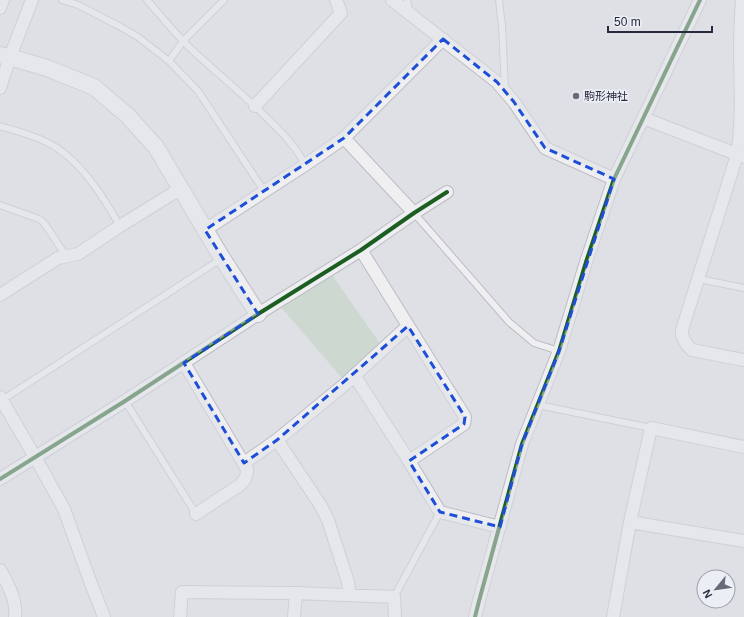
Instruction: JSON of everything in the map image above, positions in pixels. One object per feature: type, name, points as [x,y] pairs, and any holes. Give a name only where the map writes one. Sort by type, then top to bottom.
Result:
[{"type":"street","points":[[0,8],[3,0]]},
{"type":"street","points":[[0,88],[5,56],[32,0]]},
{"type":"street","points":[[255,106],[341,13],[336,0]]},
{"type":"street","points":[[392,0],[497,82],[514,102],[545,148],[614,179]]},
{"type":"street","points":[[475,617],[522,444],[559,351],[586,262],[614,179],[700,0]]},
{"type":"street","points":[[742,0],[743,114],[739,140],[741,156],[698,279],[681,334],[689,348],[692,350],[744,360]]},
{"type":"street","points":[[205,230],[306,165],[344,138],[443,39]]},
{"type":"street","points":[[5,56],[47,68],[94,87],[127,115],[156,147],[222,258],[258,314]]},
{"type":"street","points":[[643,118],[741,156]]},
{"type":"street","points":[[344,138],[414,212]]},
{"type":"street","points":[[0,295],[58,258],[78,254],[180,189]]},
{"type":"street","points":[[0,479],[361,250],[414,212],[447,192]]},
{"type":"street","points":[[361,250],[465,417],[464,424],[409,461]]},
{"type":"street","points":[[244,463],[277,440],[354,375],[408,326]]},
{"type":"street","points":[[184,363],[247,469],[245,481],[196,514]]},
{"type":"street","points":[[354,375],[440,512],[500,526]]},
{"type":"street","points":[[1,398],[64,509],[104,617]]},
{"type":"street","points":[[613,617],[630,522],[651,428],[744,447]]},
{"type":"street","points":[[277,440],[321,506],[328,520],[348,582],[350,595]]},
{"type":"street","points":[[630,522],[744,541]]},
{"type":"street","points":[[0,570],[13,597],[15,617]]},
{"type":"street","points":[[180,617],[182,592],[296,593],[394,597],[395,617]]},
{"type":"street","points":[[294,617],[296,593]]},
{"type":"lane","points":[[62,0],[119,26],[138,37],[169,61],[198,91],[264,191]]},
{"type":"lane","points":[[147,0],[184,41],[255,106],[293,144],[306,165]]},
{"type":"lane","points":[[169,61],[184,41],[224,0]]},
{"type":"lane","points":[[407,0],[409,13]]},
{"type":"lane","points":[[499,0],[502,26],[505,91]]},
{"type":"lane","points":[[0,126],[42,140],[57,149],[72,161],[88,177],[103,197],[120,226]]},
{"type":"lane","points":[[0,205],[32,215],[39,219],[44,223],[66,256]]},
{"type":"lane","points":[[414,212],[509,322],[534,343],[559,351]]},
{"type":"lane","points":[[1,398],[222,258]]},
{"type":"lane","points":[[698,279],[744,288]]},
{"type":"lane","points":[[125,401],[196,514]]},
{"type":"lane","points":[[538,405],[651,428]]},
{"type":"lane","points":[[394,597],[440,512]]},
{"type":"highlighted area","points":[[443,39],[497,82],[514,102],[545,148],[614,179],[559,351],[522,444],[500,527],[440,512],[409,461],[464,424],[465,417],[408,326],[277,440],[244,463],[184,363],[258,314],[205,230],[344,138]]},
{"type":"shaded area","points":[[332,275],[381,345],[342,378],[281,307]]},
{"type":"cycle path","points":[[475,617],[522,444],[559,351],[586,262],[614,179],[700,0]]},
{"type":"cycle path","points":[[0,479],[361,250],[447,192]]},
{"type":"place","name":"駒形神社","points":[[576,96]]}]
